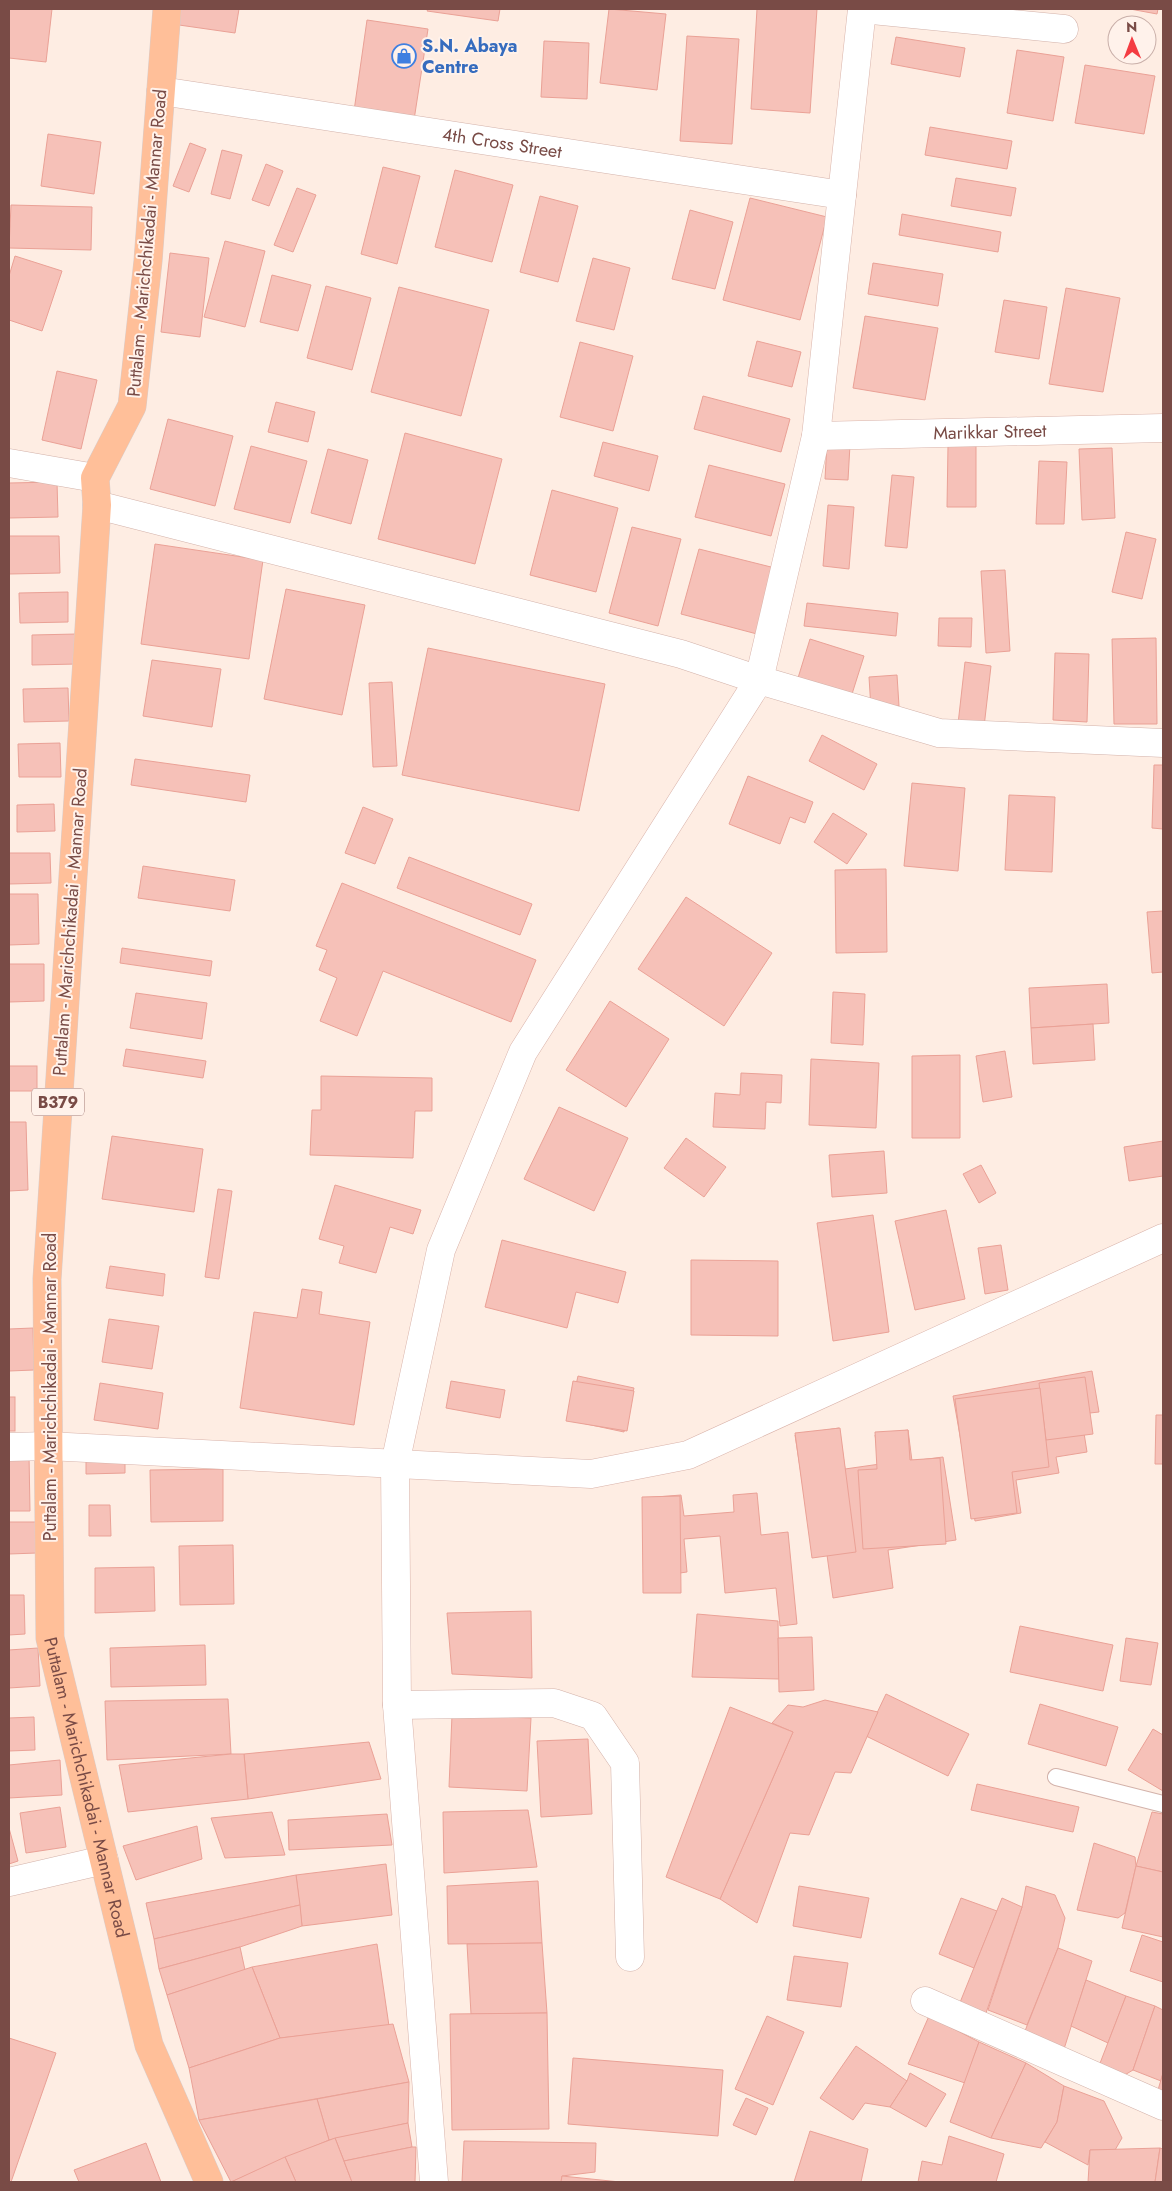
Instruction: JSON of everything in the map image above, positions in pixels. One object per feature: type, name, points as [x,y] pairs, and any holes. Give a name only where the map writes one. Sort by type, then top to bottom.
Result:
[{"type":"main road","name":"Puttalam - Marichchikadai - Mannar Road","points":[[167,9],[148,261],[132,406],[95,478],[97,505],[47,1279],[50,1638],[149,2045],[209,2182]]},
{"type":"street","points":[[434,2182],[397,1705],[395,1464],[441,1250],[524,1052],[759,680],[816,436],[862,9],[1064,29]]},
{"type":"street","name":"4th Cross Street","points":[[161,90],[842,195]]},
{"type":"street","name":"Marikkar Street","points":[[816,436],[1163,428]]},
{"type":"street","points":[[9,463],[95,478]]},
{"type":"street","points":[[97,505],[681,654],[759,680],[939,733],[1163,743]]},
{"type":"street","points":[[9,1447],[48,1446],[591,1474],[688,1455],[1163,1238]]},
{"type":"street","points":[[397,1705],[554,1703],[593,1716],[625,1763],[630,1957]]},
{"type":"street","points":[[9,1882],[104,1860]]},
{"type":"street","points":[[925,2001],[1163,2106]]},
{"type":"lane","points":[[1056,1777],[1163,1804]]},
{"type":"building","points":[[9,9],[52,9],[46,62],[9,58]]},
{"type":"building","points":[[174,9],[239,9],[235,33],[172,24]]},
{"type":"building","points":[[428,9],[500,9],[498,21],[427,11]]},
{"type":"building","points":[[609,9],[666,14],[657,90],[600,83]]},
{"type":"building","points":[[757,9],[817,9],[810,113],[751,109]]},
{"type":"building","points":[[1130,9],[1158,9],[1157,14]]},
{"type":"building","points":[[367,20],[428,29],[414,120],[354,111]]},
{"type":"building","points":[[687,36],[739,39],[732,144],[680,141]]},
{"type":"building","points":[[896,37],[965,48],[960,77],[891,64]]},
{"type":"building","points":[[544,41],[589,43],[587,99],[541,97]]},
{"type":"building","points":[[1017,50],[1064,57],[1053,121],[1007,113]]},
{"type":"building","points":[[1085,65],[1155,76],[1144,134],[1075,123]]},
{"type":"building","points":[[930,127],[1012,141],[1007,169],[925,155]]},
{"type":"building","points":[[48,134],[101,142],[94,194],[41,186]]},
{"type":"building","points":[[190,143],[206,149],[189,192],[173,186]]},
{"type":"building","points":[[222,150],[242,155],[230,199],[211,194]]},
{"type":"building","points":[[266,164],[283,171],[269,206],[252,200]]},
{"type":"building","points":[[383,167],[420,176],[397,264],[361,254]]},
{"type":"building","points":[[455,170],[513,185],[492,262],[435,247]]},
{"type":"building","points":[[956,178],[1016,188],[1011,216],[951,206]]},
{"type":"building","points":[[297,188],[316,195],[293,252],[274,245]]},
{"type":"building","points":[[540,196],[578,206],[558,282],[520,272]]},
{"type":"building","points":[[750,198],[827,217],[800,320],[723,300]]},
{"type":"building","points":[[11,205],[92,207],[91,250],[9,248]]},
{"type":"building","points":[[690,210],[733,222],[715,289],[672,279]]},
{"type":"building","points":[[902,214],[1001,232],[998,252],[899,235]]},
{"type":"building","points":[[225,241],[265,251],[245,327],[204,317]]},
{"type":"building","points":[[170,253],[209,258],[200,337],[161,332]]},
{"type":"building","points":[[15,256],[62,271],[42,331],[9,320],[9,276]]},
{"type":"building","points":[[593,258],[630,268],[614,330],[576,321]]},
{"type":"building","points":[[873,263],[943,274],[938,306],[868,294]]},
{"type":"building","points":[[272,275],[311,285],[298,331],[260,322]]},
{"type":"building","points":[[326,286],[371,298],[352,370],[307,358]]},
{"type":"building","points":[[399,287],[489,310],[461,416],[371,392]]},
{"type":"building","points":[[1066,288],[1120,298],[1103,392],[1049,384]]},
{"type":"building","points":[[1004,300],[1047,307],[1039,359],[995,352]]},
{"type":"building","points":[[865,316],[938,328],[925,400],[853,388]]},
{"type":"building","points":[[757,341],[801,352],[792,387],[748,376]]},
{"type":"building","points":[[580,342],[633,356],[613,431],[560,417]]},
{"type":"building","points":[[57,371],[97,380],[81,449],[42,440]]},
{"type":"building","points":[[703,396],[790,419],[781,452],[694,429]]},
{"type":"building","points":[[276,402],[315,412],[308,442],[268,432]]},
{"type":"building","points":[[168,419],[233,436],[215,506],[150,489]]},
{"type":"building","points":[[405,433],[502,459],[475,564],[378,539]]},
{"type":"building","points":[[603,442],[658,456],[649,491],[594,476]]},
{"type":"building","points":[[827,443],[850,445],[848,480],[825,479]]},
{"type":"building","points":[[251,446],[307,461],[290,523],[234,509]]},
{"type":"building","points":[[948,446],[976,446],[976,507],[947,507]]},
{"type":"building","points":[[1112,448],[1115,518],[1082,520],[1079,449]]},
{"type":"building","points":[[328,449],[368,460],[351,524],[311,513]]},
{"type":"building","points":[[1039,461],[1067,462],[1064,524],[1036,524]]},
{"type":"building","points":[[709,465],[785,484],[771,536],[695,517]]},
{"type":"building","points":[[892,475],[914,477],[907,548],[885,546]]},
{"type":"building","points":[[57,482],[58,517],[9,518],[9,483]]},
{"type":"building","points":[[552,490],[618,508],[596,592],[530,575]]},
{"type":"building","points":[[828,505],[854,507],[849,569],[823,566]]},
{"type":"building","points":[[632,527],[681,539],[658,626],[609,613]]},
{"type":"building","points":[[1126,532],[1156,539],[1142,599],[1112,592]]},
{"type":"building","points":[[9,536],[59,536],[60,573],[9,574]]},
{"type":"building","points":[[155,544],[263,560],[249,659],[141,644]]},
{"type":"building","points":[[699,549],[775,568],[757,634],[681,614]]},
{"type":"building","points":[[1005,570],[1010,651],[986,653],[981,571]]},
{"type":"building","points":[[286,589],[365,605],[342,715],[264,699]]},
{"type":"building","points":[[68,592],[68,622],[20,623],[19,593]]},
{"type":"building","points":[[807,603],[898,613],[896,636],[804,626]]},
{"type":"building","points":[[939,618],[972,618],[971,647],[938,646]]},
{"type":"building","points":[[77,634],[77,664],[32,665],[32,635]]},
{"type":"building","points":[[1156,638],[1157,724],[1114,724],[1112,639]]},
{"type":"building","points":[[810,639],[864,656],[852,694],[798,678]]},
{"type":"building","points":[[428,648],[605,684],[579,811],[402,775]]},
{"type":"building","points":[[1055,653],[1089,654],[1087,722],[1053,720]]},
{"type":"building","points":[[152,660],[221,669],[212,727],[143,716]]},
{"type":"building","points":[[965,662],[991,666],[984,727],[958,724]]},
{"type":"building","points":[[897,675],[899,706],[871,709],[869,677]]},
{"type":"building","points":[[392,682],[397,766],[373,767],[369,683]]},
{"type":"building","points":[[68,688],[69,721],[24,722],[23,689]]},
{"type":"building","points":[[822,735],[877,764],[864,790],[809,761]]},
{"type":"building","points":[[60,743],[61,777],[19,777],[18,744]]},
{"type":"building","points":[[135,759],[250,775],[246,802],[131,785]]},
{"type":"building","points":[[1154,765],[1163,765],[1163,829],[1152,828]]},
{"type":"building","points":[[748,776],[813,802],[805,823],[790,817],[780,844],[729,824]]},
{"type":"building","points":[[912,783],[965,788],[958,871],[904,866]]},
{"type":"building","points":[[1009,795],[1055,797],[1052,872],[1005,870]]},
{"type":"building","points":[[54,804],[55,831],[17,832],[17,805]]},
{"type":"building","points":[[363,807],[393,819],[375,864],[345,853]]},
{"type":"building","points":[[833,813],[867,834],[847,864],[814,842]]},
{"type":"building","points":[[9,853],[50,853],[51,883],[9,884]]},
{"type":"building","points":[[409,857],[532,904],[520,935],[397,888]]},
{"type":"building","points":[[143,866],[235,880],[230,911],[138,898]]},
{"type":"building","points":[[886,869],[887,952],[836,953],[835,870]]},
{"type":"building","points":[[342,883],[536,960],[511,1022],[383,971],[357,1036],[320,1021],[337,978],[319,970],[327,950],[316,946]]},
{"type":"building","points":[[9,894],[38,894],[39,944],[9,945]]},
{"type":"building","points":[[686,897],[772,953],[724,1026],[638,969]]},
{"type":"building","points":[[1163,911],[1163,972],[1152,973],[1147,912]]},
{"type":"building","points":[[122,948],[212,961],[210,976],[120,963]]},
{"type":"building","points":[[9,964],[44,964],[44,1001],[9,1002]]},
{"type":"building","points":[[1107,984],[1109,1023],[1031,1028],[1029,988]]},
{"type":"building","points":[[833,992],[865,994],[863,1045],[831,1043]]},
{"type":"building","points":[[136,993],[207,1003],[202,1039],[130,1028]]},
{"type":"building","points":[[610,1001],[669,1039],[626,1107],[566,1070]]},
{"type":"building","points":[[1093,1024],[1095,1060],[1033,1064],[1031,1028]]},
{"type":"building","points":[[126,1049],[206,1061],[203,1078],[123,1066]]},
{"type":"building","points":[[1005,1051],[1012,1097],[983,1102],[976,1056]]},
{"type":"building","points":[[960,1055],[960,1138],[912,1138],[912,1056]]},
{"type":"building","points":[[811,1059],[879,1063],[876,1128],[809,1125]]},
{"type":"building","points":[[9,1066],[37,1066],[37,1091],[9,1091]]},
{"type":"building","points":[[741,1073],[782,1075],[781,1103],[766,1102],[765,1129],[713,1127],[715,1093],[740,1095]]},
{"type":"building","points":[[321,1076],[432,1078],[432,1111],[415,1111],[413,1158],[310,1155],[312,1110],[321,1110]]},
{"type":"building","points":[[559,1107],[628,1138],[594,1211],[524,1179]]},
{"type":"building","points":[[9,1122],[26,1122],[28,1190],[9,1191]]},
{"type":"building","points":[[112,1136],[203,1149],[194,1212],[102,1199]]},
{"type":"building","points":[[686,1138],[726,1167],[704,1197],[664,1168]]},
{"type":"building","points":[[1163,1141],[1163,1176],[1129,1181],[1124,1147]]},
{"type":"building","points":[[884,1151],[887,1193],[832,1197],[829,1155]]},
{"type":"building","points":[[981,1165],[996,1193],[979,1203],[963,1174]]},
{"type":"building","points":[[335,1185],[421,1210],[413,1234],[390,1227],[376,1273],[339,1263],[344,1246],[319,1239]]},
{"type":"building","points":[[218,1189],[232,1191],[219,1279],[205,1277]]},
{"type":"building","points":[[946,1210],[965,1299],[915,1310],[895,1221]]},
{"type":"building","points":[[873,1215],[889,1332],[833,1341],[817,1223]]},
{"type":"building","points":[[502,1240],[626,1272],[618,1303],[576,1292],[567,1328],[485,1307]]},
{"type":"building","points":[[1001,1245],[1008,1290],[985,1294],[978,1248]]},
{"type":"building","points":[[691,1260],[778,1261],[778,1336],[691,1335]]},
{"type":"building","points":[[110,1266],[165,1274],[163,1296],[106,1288]]},
{"type":"building","points":[[302,1289],[322,1292],[319,1314],[370,1322],[354,1425],[240,1408],[254,1312],[297,1318]]},
{"type":"building","points":[[109,1319],[159,1326],[152,1369],[102,1362]]},
{"type":"building","points":[[33,1328],[34,1370],[9,1371],[9,1329]]},
{"type":"building","points":[[1092,1371],[1099,1412],[1081,1414],[1087,1452],[1056,1457],[1059,1473],[1016,1480],[1021,1513],[975,1521],[953,1396]]},
{"type":"building","points":[[578,1376],[634,1388],[624,1432],[568,1420]]},
{"type":"building","points":[[1085,1377],[1093,1434],[1046,1440],[1039,1383]]},
{"type":"building","points":[[451,1381],[505,1390],[500,1418],[446,1408]]},
{"type":"building","points":[[573,1381],[634,1391],[627,1431],[566,1421]]},
{"type":"building","points":[[100,1383],[163,1393],[158,1429],[94,1420]]},
{"type":"building","points":[[1040,1388],[1049,1467],[1012,1472],[1017,1513],[971,1519],[955,1399]]},
{"type":"building","points":[[9,1397],[15,1397],[15,1431],[9,1431]]},
{"type":"building","points":[[1156,1415],[1163,1415],[1163,1464],[1155,1464]]},
{"type":"building","points":[[839,1428],[845,1469],[880,1464],[875,1435],[908,1430],[912,1461],[943,1457],[956,1540],[888,1550],[893,1588],[833,1598],[826,1548],[813,1551],[795,1435]]},
{"type":"building","points":[[840,1428],[856,1552],[812,1558],[795,1433]]},
{"type":"building","points":[[908,1430],[910,1460],[940,1458],[946,1544],[863,1549],[858,1470],[877,1469],[875,1432]]},
{"type":"building","points":[[29,1455],[30,1511],[9,1511],[9,1456]]},
{"type":"building","points":[[86,1459],[125,1459],[125,1473],[86,1474]]},
{"type":"building","points":[[223,1469],[223,1521],[151,1522],[150,1470]]},
{"type":"building","points":[[757,1493],[761,1535],[788,1532],[797,1624],[780,1626],[776,1588],[725,1593],[720,1536],[684,1539],[687,1572],[673,1574],[674,1581],[653,1584],[644,1498],[681,1495],[684,1516],[734,1512],[733,1495]]},
{"type":"building","points":[[680,1496],[681,1593],[643,1593],[642,1497]]},
{"type":"building","points":[[89,1505],[110,1505],[111,1536],[89,1536]]},
{"type":"building","points":[[9,1522],[37,1522],[37,1553],[9,1554]]},
{"type":"building","points":[[233,1545],[234,1604],[180,1605],[179,1546]]},
{"type":"building","points":[[154,1567],[155,1611],[95,1613],[95,1568]]},
{"type":"building","points":[[9,1595],[24,1595],[25,1634],[9,1635]]},
{"type":"building","points":[[531,1611],[532,1678],[452,1674],[447,1613]]},
{"type":"building","points":[[697,1614],[778,1621],[779,1679],[692,1677]]},
{"type":"building","points":[[1020,1626],[1113,1645],[1103,1691],[1010,1672]]},
{"type":"building","points":[[812,1637],[814,1690],[779,1692],[778,1638]]},
{"type":"building","points":[[1126,1638],[1158,1643],[1151,1685],[1120,1681]]},
{"type":"building","points":[[205,1645],[206,1685],[111,1687],[110,1648]]},
{"type":"building","points":[[38,1648],[40,1686],[9,1688],[9,1650]]},
{"type":"building","points":[[886,1694],[969,1734],[948,1776],[866,1736]]},
{"type":"building","points":[[228,1699],[231,1754],[107,1760],[105,1701]]},
{"type":"building","points":[[825,1700],[878,1712],[851,1773],[835,1772],[809,1835],[790,1833],[757,1923],[720,1899],[793,1732],[772,1723],[788,1705],[803,1707]]},
{"type":"building","points":[[1040,1704],[1118,1727],[1106,1766],[1028,1744]]},
{"type":"building","points":[[730,1707],[793,1732],[720,1899],[666,1877]]},
{"type":"building","points":[[452,1715],[531,1718],[527,1791],[449,1787]]},
{"type":"building","points":[[34,1717],[35,1750],[9,1751],[9,1718]]},
{"type":"building","points":[[1153,1729],[1163,1735],[1163,1791],[1128,1770]]},
{"type":"building","points":[[588,1739],[592,1814],[541,1817],[537,1741]]},
{"type":"building","points":[[369,1742],[381,1779],[248,1799],[244,1754]]},
{"type":"building","points":[[244,1754],[248,1799],[128,1812],[119,1765]]},
{"type":"building","points":[[60,1760],[62,1795],[9,1798],[9,1765]]},
{"type":"building","points":[[977,1784],[1079,1807],[1073,1832],[971,1810]]},
{"type":"building","points":[[60,1807],[66,1847],[26,1853],[20,1813]]},
{"type":"building","points":[[528,1810],[537,1867],[444,1873],[443,1812]]},
{"type":"building","points":[[272,1812],[285,1855],[225,1858],[211,1818]]},
{"type":"building","points":[[1152,1812],[1163,1814],[1163,1872],[1136,1866]]},
{"type":"building","points":[[387,1814],[392,1845],[289,1850],[288,1820]]},
{"type":"building","points":[[197,1826],[202,1859],[136,1880],[123,1846]]},
{"type":"building","points":[[9,1828],[18,1861],[9,1864]]},
{"type":"building","points":[[1094,1843],[1135,1857],[1136,1866],[1125,1913],[1118,1918],[1077,1910]]},
{"type":"building","points":[[386,1864],[392,1915],[302,1926],[296,1875]]},
{"type":"building","points":[[1136,1866],[1163,1872],[1163,1937],[1122,1928]]},
{"type":"building","points":[[296,1875],[300,1905],[154,1939],[146,1903]]},
{"type":"building","points":[[538,1881],[542,1943],[448,1944],[447,1886]]},
{"type":"building","points":[[799,1886],[869,1898],[861,1938],[793,1926]]},
{"type":"building","points":[[1026,1886],[1055,1895],[1065,1918],[1058,1948],[1027,2025],[988,2010],[1022,1907]]},
{"type":"building","points":[[961,1898],[997,1911],[974,1968],[939,1954]]},
{"type":"building","points":[[1002,1898],[1022,1907],[985,2016],[959,2005]]},
{"type":"building","points":[[300,1905],[302,1926],[240,1947],[159,1969],[154,1939]]},
{"type":"building","points":[[1142,1935],[1163,1942],[1163,1982],[1130,1971]]},
{"type":"building","points":[[542,1943],[547,2013],[471,2014],[467,1944]]},
{"type":"building","points":[[377,1944],[389,2026],[280,2038],[252,1967]]},
{"type":"building","points":[[240,1947],[245,1970],[167,1995],[159,1969]]},
{"type":"building","points":[[1058,1948],[1092,1961],[1064,2049],[1023,2036]]},
{"type":"building","points":[[794,1956],[848,1963],[841,2007],[787,2000]]},
{"type":"building","points":[[252,1967],[280,2038],[189,2068],[167,1995]]},
{"type":"building","points":[[1086,1980],[1126,1996],[1108,2043],[1071,2026]]},
{"type":"building","points":[[1126,1996],[1155,2006],[1133,2070],[1118,2079],[1097,2071]]},
{"type":"building","points":[[1155,2006],[1163,2010],[1163,2073],[1161,2081],[1133,2070]]},
{"type":"building","points":[[547,2013],[549,2129],[452,2130],[450,2014]]},
{"type":"building","points":[[767,2016],[804,2032],[773,2105],[735,2089]]},
{"type":"building","points":[[929,2016],[979,2042],[965,2083],[908,2064]]},
{"type":"building","points":[[393,2024],[409,2082],[199,2120],[189,2068],[280,2038]]},
{"type":"building","points":[[9,2038],[56,2053],[11,2182],[9,2182]]},
{"type":"building","points":[[979,2042],[1026,2063],[991,2138],[950,2122]]},
{"type":"building","points":[[856,2046],[907,2081],[890,2107],[865,2103],[853,2120],[820,2098]]},
{"type":"building","points":[[573,2058],[723,2070],[718,2136],[568,2124]]},
{"type":"building","points":[[1026,2063],[1064,2086],[1057,2122],[1041,2148],[991,2138]]},
{"type":"building","points":[[910,2073],[946,2094],[926,2127],[890,2107]]},
{"type":"building","points":[[1163,2073],[1163,2091],[1158,2090]]},
{"type":"building","points":[[409,2082],[408,2123],[329,2140],[317,2099]]},
{"type":"building","points":[[1064,2086],[1104,2101],[1122,2138],[1115,2150],[1090,2150],[1088,2165],[1045,2142],[1057,2122]]},
{"type":"building","points":[[746,2098],[768,2108],[756,2135],[733,2125]]},
{"type":"building","points":[[317,2099],[329,2140],[231,2182],[199,2120]]},
{"type":"building","points":[[408,2123],[412,2147],[344,2161],[335,2138]]},
{"type":"building","points":[[810,2131],[868,2149],[861,2182],[794,2182]]},
{"type":"building","points":[[949,2136],[1004,2154],[996,2182],[918,2182],[922,2161],[942,2165]]},
{"type":"building","points":[[335,2138],[352,2182],[296,2182],[285,2157]]},
{"type":"building","points":[[464,2141],[596,2143],[595,2172],[562,2176],[561,2182],[462,2182]]},
{"type":"building","points":[[146,2143],[161,2182],[79,2182],[74,2170]]},
{"type":"building","points":[[416,2147],[415,2182],[352,2182],[344,2161]]},
{"type":"building","points":[[1160,2148],[1155,2182],[1088,2182],[1090,2150]]},
{"type":"building","points":[[1160,2148],[1163,2149],[1163,2182],[1155,2182]]},
{"type":"building","points":[[285,2157],[296,2182],[231,2182]]},
{"type":"building","points":[[562,2176],[620,2182],[561,2182]]},
{"type":"place","name":"S.N. Abaya Centre","points":[[404,56]]}]
